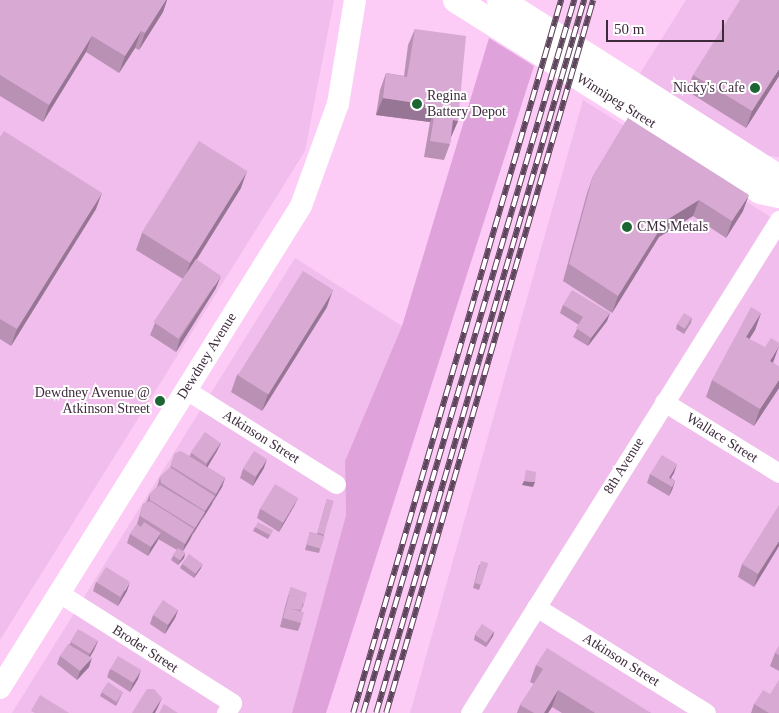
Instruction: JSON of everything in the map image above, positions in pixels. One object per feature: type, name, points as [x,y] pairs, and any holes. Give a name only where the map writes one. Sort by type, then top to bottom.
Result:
[{"type":"main road","name":"Winnipeg Street","points":[[456,0],[760,191],[779,195]]},
{"type":"main road","name":"Winnipeg Street","points":[[500,0],[779,178]]},
{"type":"street","name":"Dewdney Avenue","points":[[0,688],[301,206],[338,104],[355,0]]},
{"type":"street","name":"8th Avenue","points":[[470,713],[779,220]]},
{"type":"street","name":"Atkinson Street","points":[[186,390],[336,484]]},
{"type":"street","name":"Wallace Street","points":[[664,402],[779,474]]},
{"type":"street","name":"Broder Street","points":[[59,593],[229,708]]},
{"type":"street","name":"Atkinson Street","points":[[536,607],[706,713]]},
{"type":"shaded area","points":[[0,0],[334,0],[305,151],[0,640]]},
{"type":"shaded area","points":[[686,0],[779,0],[779,157],[767,156],[639,75]]},
{"type":"shaded area","points":[[489,38],[534,66],[326,713],[292,713],[346,515],[345,461],[402,326]]},
{"type":"shaded area","points":[[583,100],[779,222],[779,713],[410,713]]},
{"type":"shaded area","points":[[295,258],[402,326],[345,461],[346,515],[292,713],[12,713]]},
{"type":"building","points":[[0,0],[166,0],[145,33],[141,31],[125,56],[92,36],[49,105],[0,75]]},
{"type":"building","points":[[740,0],[779,0],[779,69],[752,111],[693,75]]},
{"type":"building","name":"Regina Battery Depot","points":[[415,29],[466,36],[458,121],[453,120],[450,144],[430,141],[436,106],[383,98],[386,73],[407,77]]},
{"type":"building","name":"CMS Metals","points":[[628,118],[749,195],[732,221],[699,200],[665,221],[618,296],[569,264],[593,176]]},
{"type":"building","points":[[4,131],[102,193],[17,329],[0,319],[0,137]]},
{"type":"building","points":[[199,141],[247,171],[190,263],[142,233]]},
{"type":"building","points":[[196,259],[221,276],[178,339],[154,322]]},
{"type":"building","points":[[303,271],[334,290],[268,394],[238,375]]},
{"type":"building","points":[[572,290],[610,313],[591,338],[576,328],[583,317],[563,305]]},
{"type":"building","points":[[751,307],[761,313],[746,337],[765,347],[771,338],[779,343],[770,361],[779,367],[779,380],[760,409],[712,380]]},
{"type":"building","points":[[684,313],[692,318],[685,329],[677,324]]},
{"type":"building","points":[[205,432],[221,443],[206,463],[191,452]]},
{"type":"building","points":[[181,451],[225,478],[216,494],[171,466],[175,453]]},
{"type":"building","points":[[254,451],[267,459],[256,477],[243,469]]},
{"type":"building","points":[[662,455],[677,464],[669,478],[675,481],[672,487],[650,474]]},
{"type":"building","points":[[170,467],[215,496],[205,511],[161,483],[160,477]]},
{"type":"building","points":[[526,470],[536,472],[535,482],[524,481]]},
{"type":"building","points":[[275,484],[298,498],[283,523],[260,509]]},
{"type":"building","points":[[160,485],[205,512],[195,528],[150,500],[150,494]]},
{"type":"building","points":[[327,499],[334,501],[324,535],[317,533]]},
{"type":"building","points":[[150,501],[194,529],[185,544],[140,516],[143,504]]},
{"type":"building","points":[[779,505],[779,541],[758,574],[742,564]]},
{"type":"building","points":[[144,522],[161,533],[151,547],[130,534],[137,524],[141,527]]},
{"type":"building","points":[[258,522],[273,530],[270,535],[255,527]]},
{"type":"building","points":[[310,532],[324,536],[321,549],[306,544]]},
{"type":"building","points":[[178,548],[185,553],[180,561],[173,555]]},
{"type":"building","points":[[189,554],[203,564],[196,574],[182,564]]},
{"type":"building","points":[[481,561],[488,563],[481,585],[475,583]]},
{"type":"building","points":[[106,567],[130,582],[120,597],[96,582]]},
{"type":"building","points":[[291,587],[307,593],[304,604],[304,599],[289,595],[287,598]]},
{"type":"building","points":[[289,595],[304,599],[301,610],[291,609],[304,612],[301,623],[283,618]]},
{"type":"building","points":[[163,600],[178,610],[168,625],[153,615]]},
{"type":"building","points":[[482,624],[494,632],[486,643],[475,635]]},
{"type":"building","points":[[78,629],[98,641],[90,654],[70,642]]},
{"type":"building","points":[[68,644],[92,658],[80,671],[60,656]]},
{"type":"building","points":[[779,646],[779,655],[775,653]]},
{"type":"building","points":[[547,648],[651,713],[595,713],[558,690],[544,713],[534,713],[520,705],[543,669],[536,665]]},
{"type":"building","points":[[118,656],[141,670],[133,683],[110,669]]},
{"type":"building","points":[[779,680],[779,713],[769,713],[754,704],[763,690],[770,694]]},
{"type":"building","points":[[108,682],[123,692],[116,702],[101,692]]},
{"type":"building","points":[[147,689],[154,689],[162,698],[152,713],[132,713]]},
{"type":"building","points":[[40,695],[69,713],[35,713],[31,711]]},
{"type":"building","points":[[164,704],[178,713],[159,713]]},
{"type":"railway","points":[[353,713],[561,0]]},
{"type":"railway","points":[[363,713],[574,0]]},
{"type":"railway","points":[[376,713],[584,0]]},
{"type":"railway","points":[[386,713],[593,0]]},
{"type":"place","name":"Nicky's Cafe","points":[[755,88]]},
{"type":"place","name":"Regina Battery Depot","points":[[417,104]]},
{"type":"place","name":"CMS Metals","points":[[627,227]]},
{"type":"place","name":"Dewdney Avenue @ Atkinson Street","points":[[160,401]]}]
